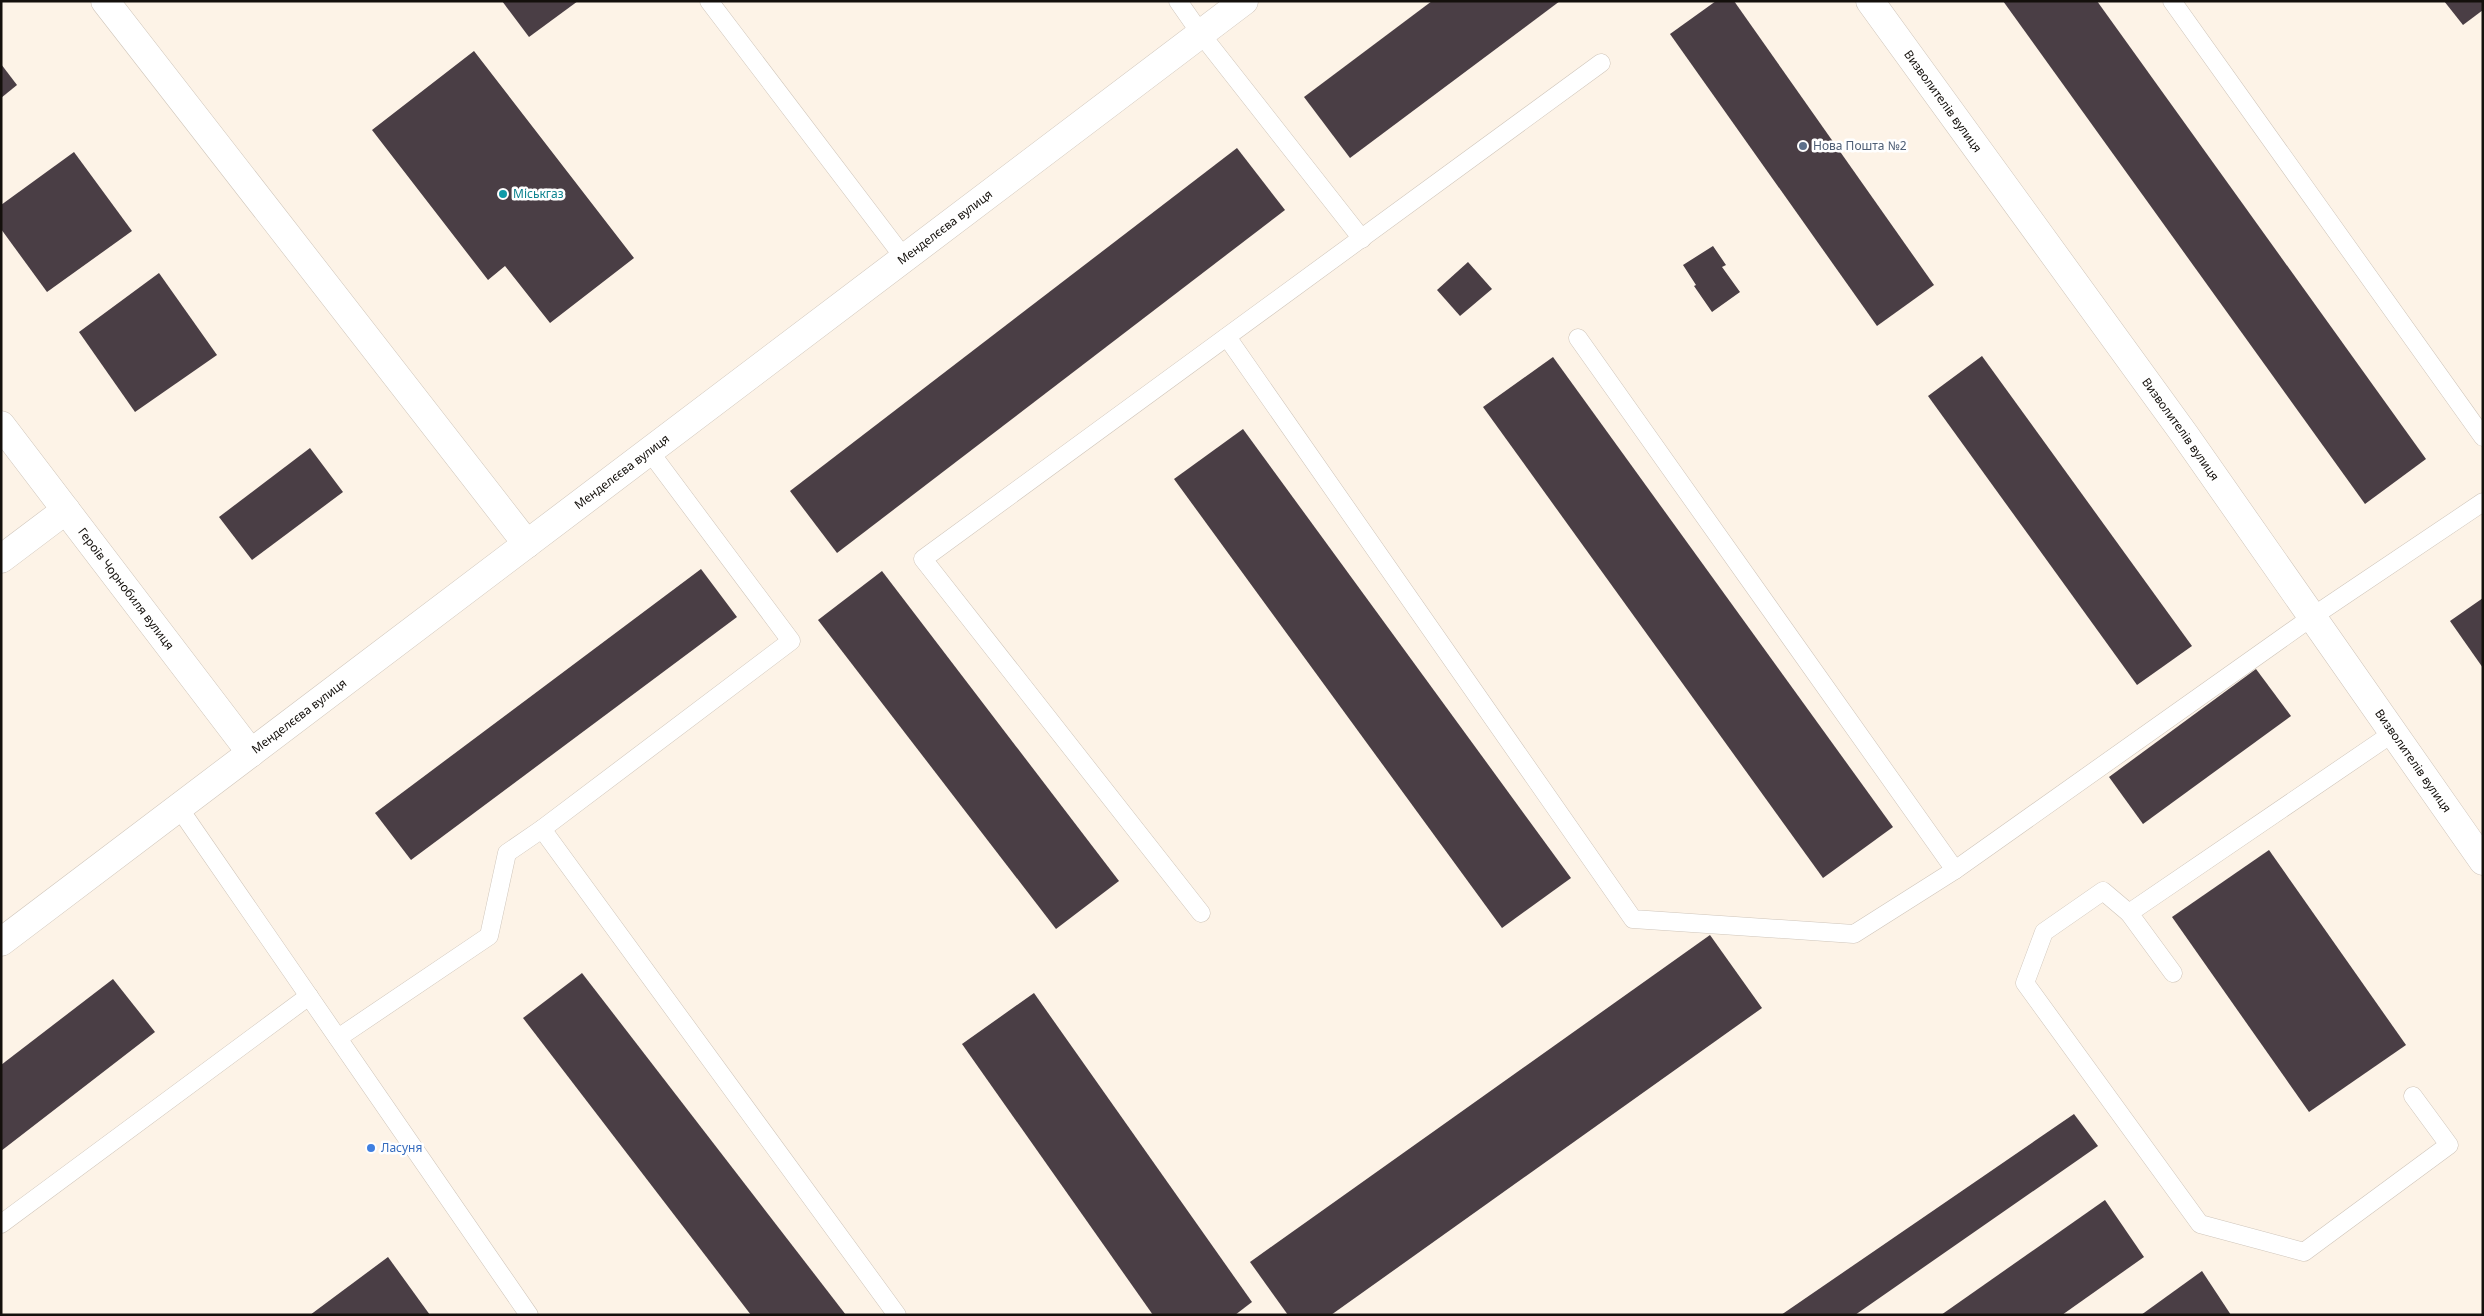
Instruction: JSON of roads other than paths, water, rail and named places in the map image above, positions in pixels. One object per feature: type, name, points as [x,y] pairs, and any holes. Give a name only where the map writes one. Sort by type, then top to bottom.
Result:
[{"type":"street","points":[[105,1],[527,544]]},
{"type":"street","name":"Менделєєва вулиця","points":[[1,942],[1244,1]]},
{"type":"street","name":"Визволителів вулиця","points":[[1870,1],[2185,435],[2483,862]]},
{"type":"street","name":"Героїв Чорнобиля вулиця","points":[[1,425],[251,753]]},
{"type":"street","points":[[1,559],[66,510]]},
{"type":"lane","points":[[709,1],[904,259]]},
{"type":"lane","points":[[1178,1],[1201,34],[1362,238]]},
{"type":"lane","points":[[2172,1],[2483,437]]},
{"type":"lane","points":[[1201,913],[923,559],[1602,63]]},
{"type":"lane","points":[[1226,337],[1633,919],[1854,934],[1955,870],[2312,617],[2483,502]]},
{"type":"lane","points":[[1578,338],[1955,870]]},
{"type":"lane","points":[[338,1038],[489,936],[507,853],[542,829],[791,641],[650,452]]},
{"type":"lane","points":[[2129,913],[2393,733]]},
{"type":"lane","points":[[179,808],[529,1315]]},
{"type":"lane","points":[[542,829],[897,1315]]},
{"type":"lane","points":[[2173,973],[2129,913],[2103,891],[2044,932],[2024,982],[2200,1224],[2304,1252],[2449,1145],[2413,1096]]},
{"type":"lane","points":[[1,1224],[309,996]]},
{"type":"place","name":"Нова Пошта №2","points":[[1803,146]]},
{"type":"place","name":"Міськгаз","points":[[503,194]]},
{"type":"place","name":"Ласуня","points":[[371,1148]]}]
